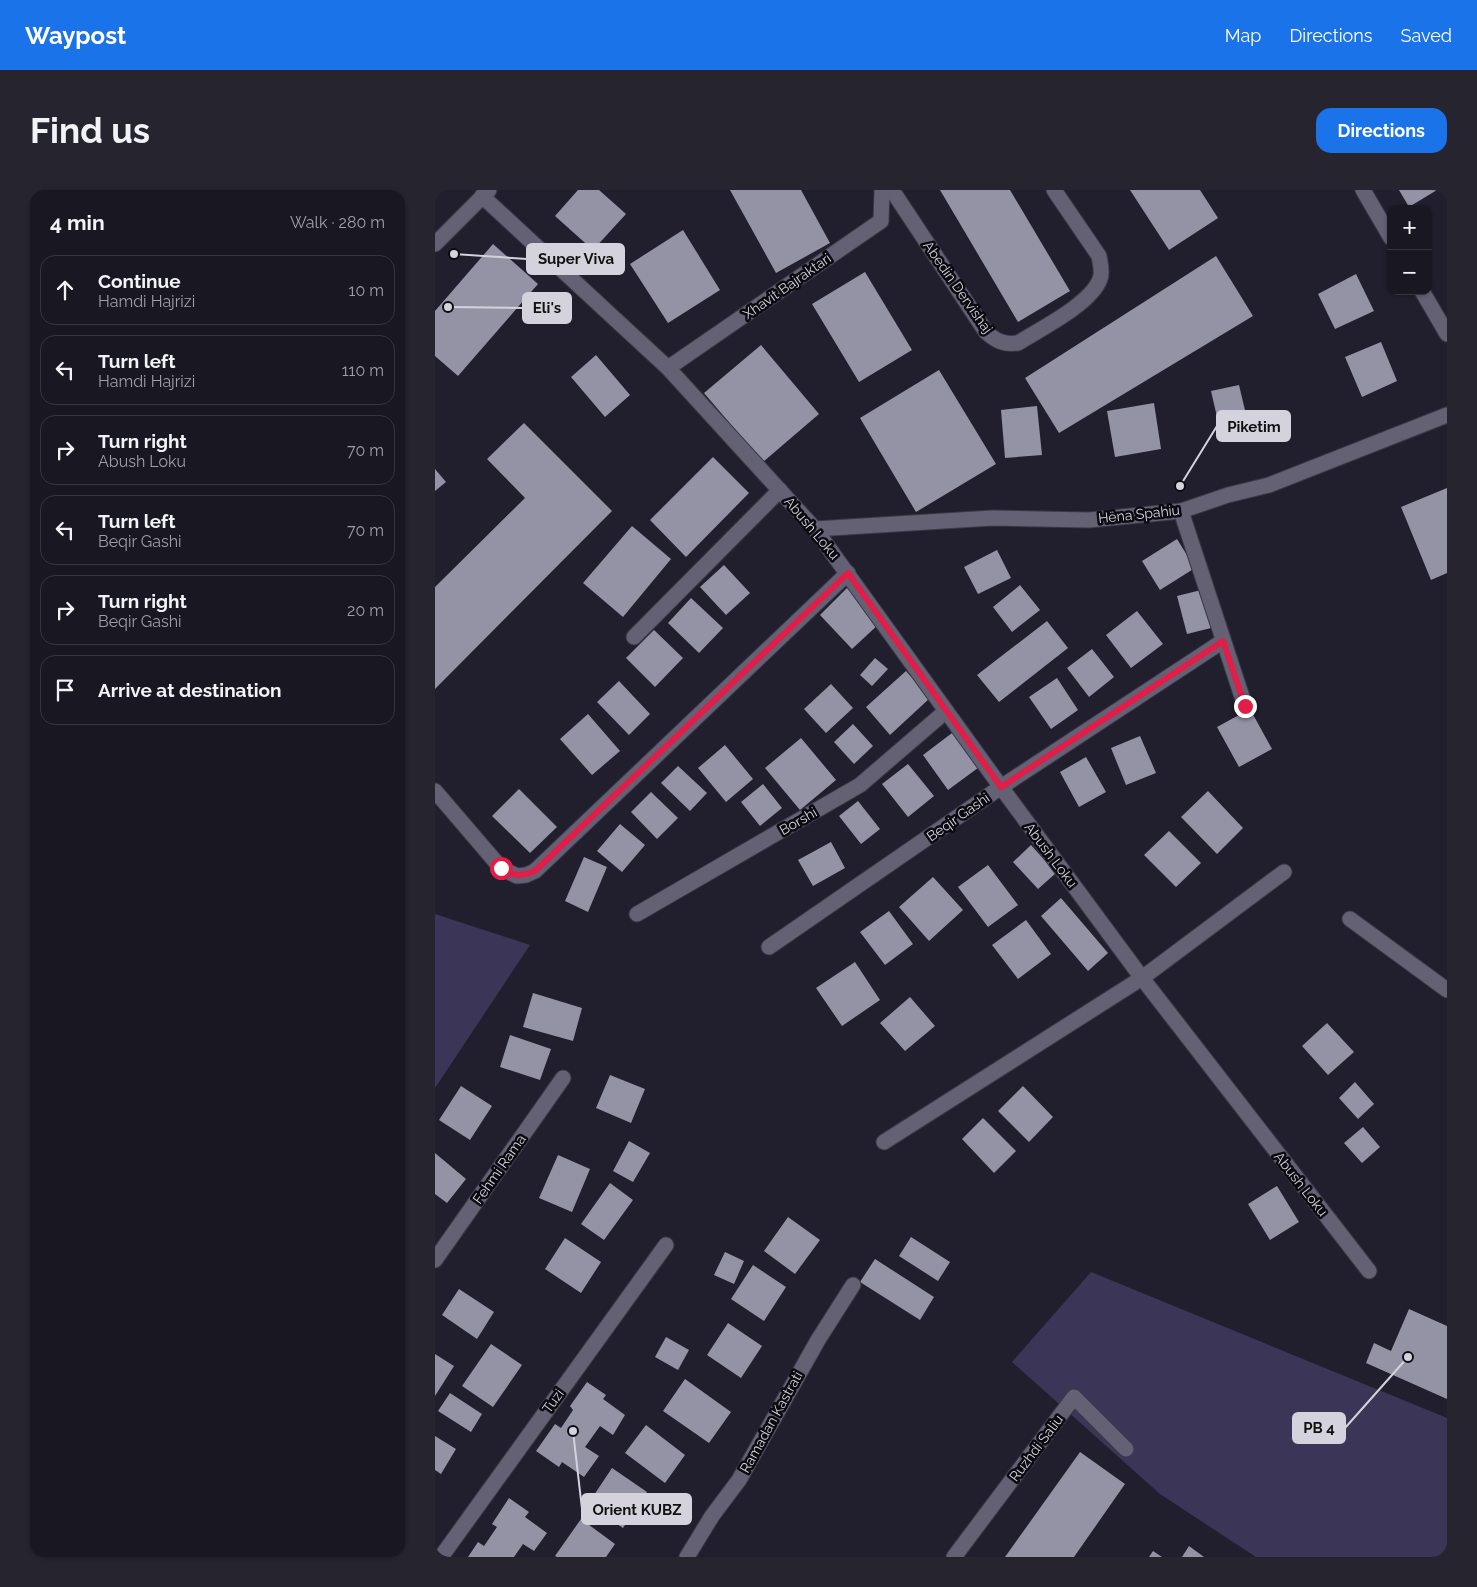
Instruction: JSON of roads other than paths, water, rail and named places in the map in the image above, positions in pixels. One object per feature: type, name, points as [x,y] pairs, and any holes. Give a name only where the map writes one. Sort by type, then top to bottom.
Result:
[{"type":"street","name":"Xhavit Bajraktari","points":[[668,368],[881,221],[881,190]]},
{"type":"street","name":"Abedin Dervishaj","points":[[892,190],[986,332],[994,339],[1011,344],[1018,343],[1078,305],[1088,297],[1101,279],[1099,256],[1054,190]]},
{"type":"street","points":[[1363,190],[1387,231]]},
{"type":"street","name":"Abush Loku","points":[[485,193],[668,368],[815,529],[1001,787],[1142,978],[1369,1271]]},
{"type":"street","points":[[435,244],[485,193]]},
{"type":"street","points":[[1424,295],[1447,334]]},
{"type":"street","name":"Hëna Spahiu","points":[[815,529],[991,518],[1089,520],[1181,511],[1228,495],[1269,485],[1447,415]]},
{"type":"street","points":[[634,637],[780,490]]},
{"type":"street","points":[[1181,511],[1245,706]]},
{"type":"street","points":[[435,791],[501,868],[517,876],[527,875],[535,871],[848,573]]},
{"type":"street","name":"Beqir Gashi","points":[[769,946],[1001,787],[1223,641]]},
{"type":"street","name":"Borshi","points":[[637,914],[860,785],[947,711]]},
{"type":"street","points":[[884,1142],[1142,978],[1283,872]]},
{"type":"street","points":[[1349,918],[1447,990]]},
{"type":"street","name":"Fehmi Rama","points":[[435,1260],[563,1078]]},
{"type":"street","name":"Tuzi","points":[[441,1557],[666,1245]]},
{"type":"street","name":"Ramadan Kastrati","points":[[687,1557],[712,1516],[739,1480],[818,1340],[853,1285]]},
{"type":"street","name":"Ruzhdi Saliu","points":[[954,1557],[1074,1397],[1126,1449]]},
{"type":"place","name":"Super Viva","points":[[454,254]]},
{"type":"place","name":"Eli's","points":[[448,307]]},
{"type":"place","name":"Piketim","points":[[1180,486]]},
{"type":"place","name":"PB 4","points":[[1408,1357]]},
{"type":"place","name":"Orient KUBZ","points":[[573,1431]]}]
